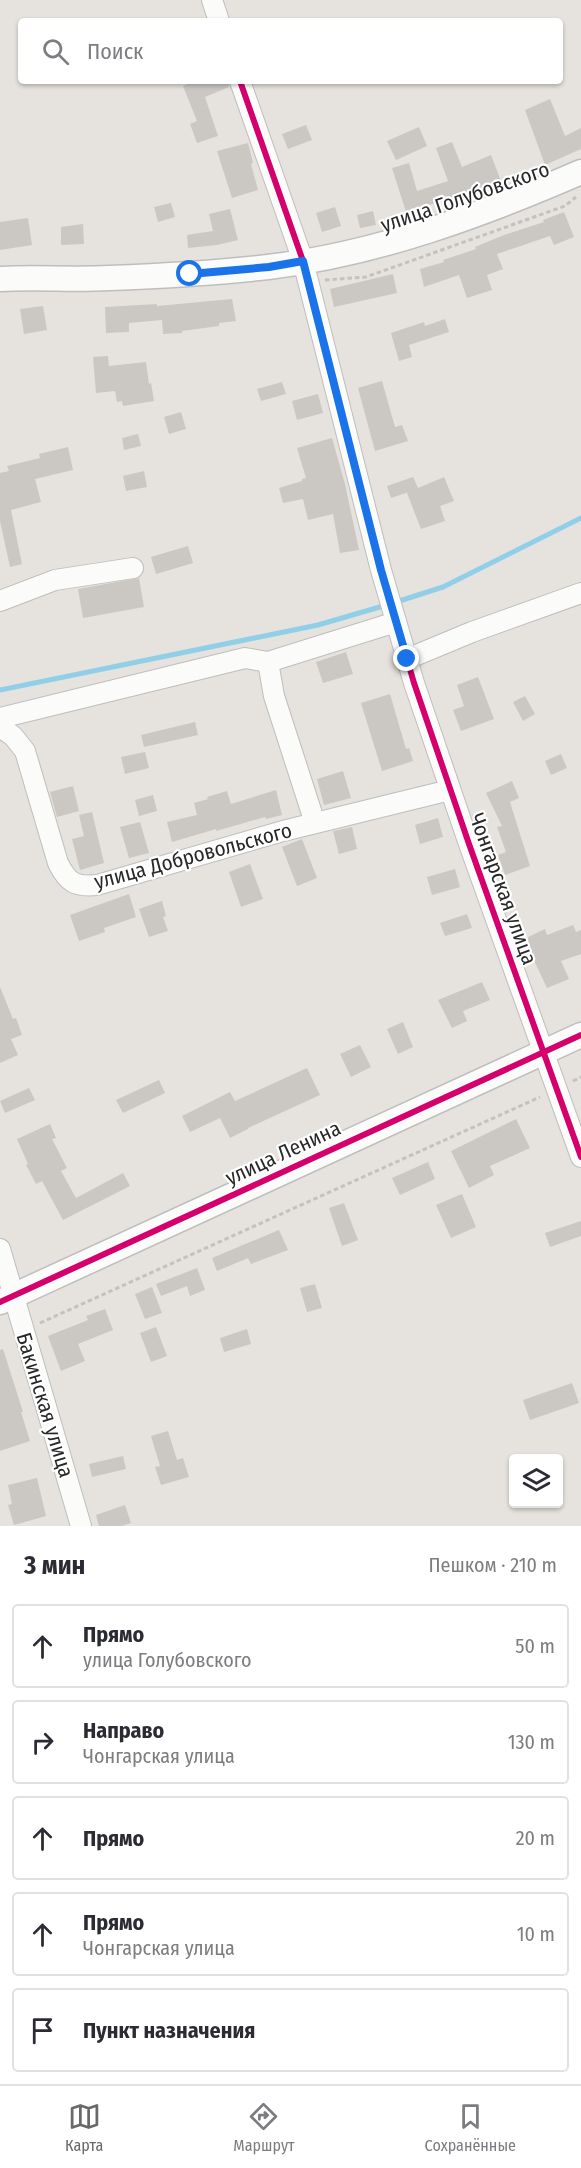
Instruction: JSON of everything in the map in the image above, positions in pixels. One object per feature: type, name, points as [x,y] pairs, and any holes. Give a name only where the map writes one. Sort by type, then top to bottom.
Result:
[{"type":"street","points":[[212,0],[218,18]]},
{"type":"street","points":[[241,84],[303,261]]},
{"type":"street","name":"улица Голубовского","points":[[0,279],[108,278],[178,274],[269,267],[303,261],[410,238],[542,189],[581,172]]},
{"type":"street","name":"Чонгарская улица","points":[[303,261],[381,570],[407,659],[450,790],[581,1157]]},
{"type":"street","points":[[0,601],[55,580],[132,568]]},
{"type":"street","points":[[407,659],[472,632],[581,593]]},
{"type":"street","points":[[0,718],[245,658],[268,662],[397,626]]},
{"type":"street","points":[[268,662],[274,696],[315,823]]},
{"type":"street","name":"улица Добровольского","points":[[0,727],[13,736],[25,751],[62,872],[71,881],[82,886],[97,885],[315,823],[450,790]]},
{"type":"street","name":"улица Ленина","points":[[6,1299],[581,1035]]},
{"type":"street","name":"Бакинская улица","points":[[0,1249],[6,1299],[23,1330],[81,1526]]},
{"type":"path","points":[[23,1330],[581,1077]]},
{"type":"building","points":[[228,84],[229,87],[205,97],[218,136],[197,143],[190,124],[197,121],[183,86]]},
{"type":"building","points":[[550,99],[565,136],[581,128],[581,149],[545,165],[525,110]]},
{"type":"building","points":[[306,125],[312,140],[288,149],[282,134]]},
{"type":"building","points":[[419,127],[427,146],[396,160],[387,141]]},
{"type":"building","points":[[452,142],[462,167],[491,155],[501,181],[406,212],[392,168],[409,163],[417,191],[448,181],[436,148]]},
{"type":"building","points":[[248,143],[258,190],[232,198],[217,151]]},
{"type":"building","points":[[171,203],[175,217],[158,222],[154,207]]},
{"type":"building","points":[[335,207],[341,226],[322,232],[316,213]]},
{"type":"building","points":[[230,209],[238,240],[188,248],[187,235],[213,231],[209,214]]},
{"type":"building","points":[[373,211],[376,225],[360,228],[357,215]]},
{"type":"building","points":[[564,212],[574,237],[554,245],[550,236],[497,254],[503,269],[487,275],[492,290],[467,298],[459,275],[424,287],[420,269],[444,262],[443,260],[476,249],[475,247],[544,222],[543,220]]},
{"type":"building","points":[[28,218],[32,245],[0,250],[0,222]]},
{"type":"building","points":[[83,224],[84,244],[61,245],[61,227]]},
{"type":"building","points":[[393,274],[397,293],[334,307],[330,289]]},
{"type":"building","points":[[232,299],[236,321],[219,323],[219,326],[163,334],[162,320],[129,323],[129,332],[106,333],[105,307],[157,304],[157,306]]},
{"type":"building","points":[[43,306],[47,330],[24,334],[20,309]]},
{"type":"building","points":[[445,319],[449,332],[409,345],[412,357],[399,361],[391,333],[424,322],[425,326]]},
{"type":"building","points":[[108,356],[109,366],[146,362],[154,401],[123,406],[122,401],[117,402],[115,391],[96,393],[93,357]]},
{"type":"building","points":[[382,381],[395,427],[402,425],[408,441],[375,451],[358,388]]},
{"type":"building","points":[[282,382],[286,394],[261,401],[257,389]]},
{"type":"building","points":[[318,394],[323,413],[297,420],[292,401]]},
{"type":"building","points":[[181,412],[186,429],[169,434],[164,417]]},
{"type":"building","points":[[138,434],[141,446],[124,450],[122,438]]},
{"type":"building","points":[[332,438],[345,484],[359,550],[340,553],[333,514],[308,520],[303,499],[283,503],[279,488],[306,478],[297,448]]},
{"type":"building","points":[[68,447],[73,470],[35,479],[41,502],[11,510],[22,564],[10,567],[0,521],[0,473],[9,471],[7,466],[40,458],[39,454]]},
{"type":"building","points":[[144,471],[147,487],[126,491],[123,476]]},
{"type":"building","points":[[413,477],[418,488],[444,477],[454,501],[440,506],[445,521],[421,529],[407,493],[409,492],[391,498],[387,486]]},
{"type":"building","points":[[188,546],[193,563],[156,574],[151,557]]},
{"type":"building","points":[[139,578],[144,607],[83,618],[78,589]]},
{"type":"building","points":[[346,652],[353,674],[323,683],[316,662]]},
{"type":"building","points":[[478,677],[494,719],[461,731],[453,710],[464,706],[457,685]]},
{"type":"building","points":[[390,694],[406,749],[409,748],[413,761],[382,771],[361,703]]},
{"type":"building","points":[[525,696],[535,714],[523,721],[513,702]]},
{"type":"building","points":[[195,722],[198,735],[144,747],[141,735]]},
{"type":"building","points":[[145,752],[149,768],[125,774],[121,757]]},
{"type":"building","points":[[561,754],[567,768],[551,775],[545,761]]},
{"type":"building","points":[[343,771],[351,798],[324,805],[317,779]]},
{"type":"building","points":[[512,781],[519,798],[510,802],[530,866],[505,875],[498,855],[506,852],[497,827],[502,826],[486,793]]},
{"type":"building","points":[[73,786],[79,811],[57,817],[50,792]]},
{"type":"building","points":[[276,790],[282,815],[266,819],[265,817],[216,831],[216,829],[172,842],[167,822],[197,815],[194,803],[227,791],[231,804]]},
{"type":"building","points":[[153,795],[157,811],[139,816],[135,800]]},
{"type":"building","points":[[92,812],[104,863],[80,870],[72,839],[84,836],[79,815]]},
{"type":"building","points":[[438,818],[443,837],[420,844],[415,825]]},
{"type":"building","points":[[140,822],[149,853],[129,858],[120,827]]},
{"type":"building","points":[[352,827],[357,849],[339,854],[333,831]]},
{"type":"building","points":[[302,839],[317,878],[297,886],[282,847]]},
{"type":"building","points":[[250,864],[263,899],[241,907],[229,872]]},
{"type":"building","points":[[455,869],[460,887],[432,895],[427,877]]},
{"type":"building","points":[[129,894],[136,917],[104,928],[105,932],[79,941],[70,915]]},
{"type":"building","points":[[162,901],[166,916],[163,917],[168,931],[149,937],[139,909]]},
{"type":"building","points":[[467,914],[472,928],[445,936],[440,923]]},
{"type":"building","points":[[573,925],[576,932],[581,930],[581,954],[561,961],[569,979],[547,988],[524,939],[545,929],[547,935]]},
{"type":"building","points":[[482,982],[490,1000],[463,1011],[467,1021],[452,1028],[438,1000]]},
{"type":"building","points":[[0,987],[22,1035],[11,1039],[18,1055],[0,1063]]},
{"type":"building","points":[[403,1022],[413,1047],[398,1054],[387,1029]]},
{"type":"building","points":[[360,1045],[371,1067],[351,1077],[340,1054]]},
{"type":"building","points":[[307,1068],[320,1095],[230,1138],[220,1118],[190,1132],[182,1116],[230,1092],[235,1101]]},
{"type":"building","points":[[159,1080],[165,1093],[123,1113],[116,1100]]},
{"type":"building","points":[[29,1088],[35,1100],[5,1113],[0,1101]]},
{"type":"building","points":[[516,1119],[530,1148],[490,1166],[494,1175],[469,1188],[451,1151]]},
{"type":"building","points":[[50,1124],[56,1138],[52,1139],[67,1168],[61,1171],[76,1198],[123,1173],[130,1186],[63,1220],[42,1181],[36,1184],[26,1165],[28,1164],[17,1139]]},
{"type":"building","points":[[428,1162],[435,1179],[400,1195],[392,1178]]},
{"type":"building","points":[[462,1194],[476,1227],[451,1238],[436,1205]]},
{"type":"building","points":[[344,1203],[358,1240],[342,1246],[329,1208]]},
{"type":"building","points":[[581,1221],[581,1236],[550,1247],[545,1233]]},
{"type":"building","points":[[279,1230],[288,1250],[251,1264],[248,1258],[217,1271],[212,1258]]},
{"type":"building","points":[[197,1268],[205,1290],[190,1296],[187,1286],[161,1296],[156,1284]]},
{"type":"building","points":[[315,1284],[322,1308],[307,1312],[300,1288]]},
{"type":"building","points":[[152,1287],[162,1313],[145,1319],[135,1294]]},
{"type":"building","points":[[105,1309],[113,1330],[78,1344],[85,1361],[61,1371],[48,1336],[88,1320],[86,1316]]},
{"type":"building","points":[[156,1327],[167,1356],[151,1362],[140,1333]]},
{"type":"building","points":[[247,1329],[251,1344],[224,1352],[220,1338]]},
{"type":"building","points":[[3,1349],[30,1441],[0,1451],[0,1350]]},
{"type":"building","points":[[572,1383],[579,1403],[530,1420],[523,1400]]},
{"type":"building","points":[[168,1431],[177,1460],[183,1458],[189,1477],[161,1485],[155,1467],[160,1466],[151,1436]]},
{"type":"building","points":[[123,1456],[126,1469],[92,1477],[89,1464]]},
{"type":"building","points":[[37,1478],[46,1516],[14,1525],[8,1505],[12,1504],[8,1485]]},
{"type":"building","points":[[125,1505],[131,1523],[122,1526],[99,1526],[96,1515]]},
{"type":"waterway","points":[[0,690],[318,625],[390,604],[443,587],[581,518]]},
{"type":"cycle path","points":[[241,84],[303,261],[381,570],[414,683],[581,1157]]},
{"type":"cycle path","points":[[0,1302],[581,1035]]},
{"type":"route","points":[[190,274],[269,267],[303,261],[381,570],[407,659]]}]
